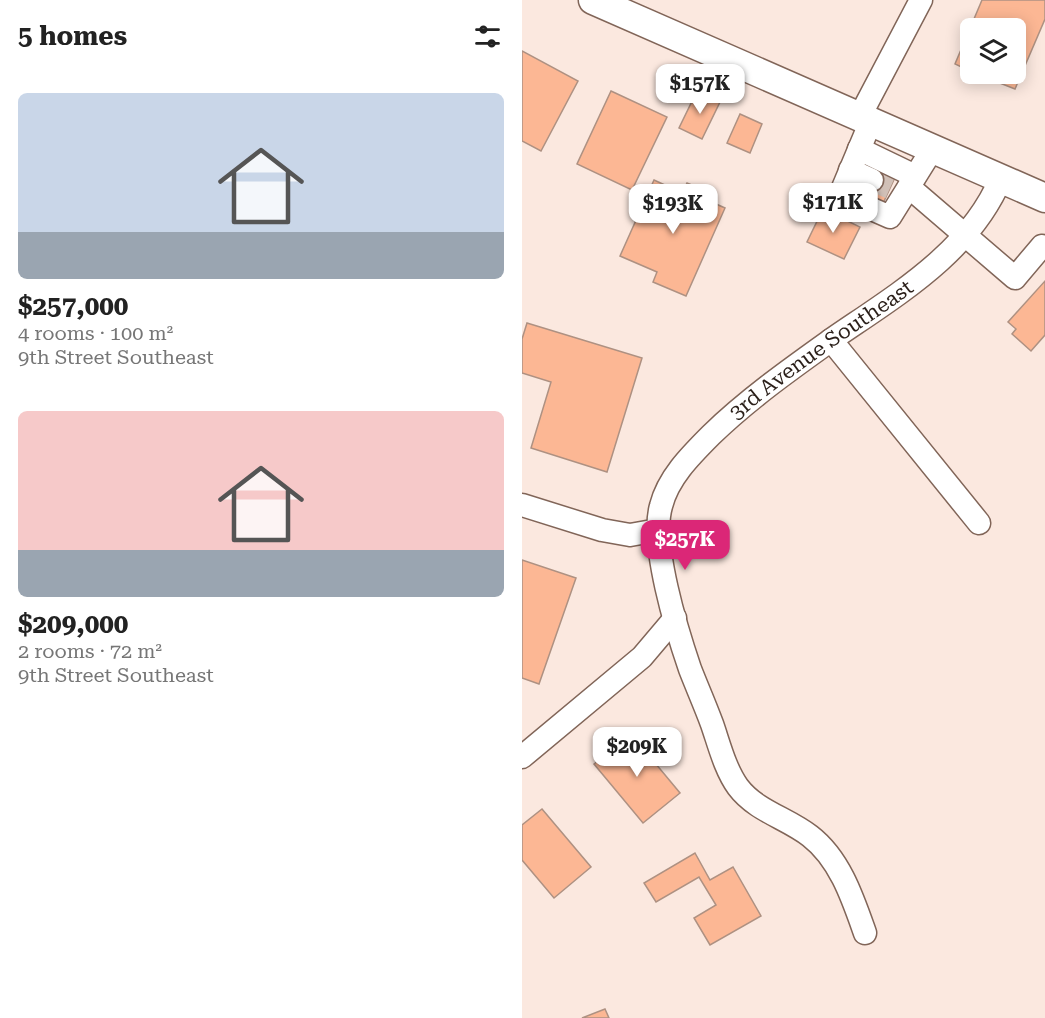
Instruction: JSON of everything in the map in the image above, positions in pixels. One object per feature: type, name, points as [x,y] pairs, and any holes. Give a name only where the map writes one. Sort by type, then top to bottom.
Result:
[{"type":"main road","points":[[606,3],[1045,198]]},
{"type":"street","points":[[921,0],[866,118],[859,149],[840,195],[890,217],[898,186],[933,148]]},
{"type":"street","points":[[859,149],[898,186],[965,236],[1015,279],[1044,244]]},
{"type":"street","points":[[850,170],[898,186]]},
{"type":"street","name":"3rd Avenue Southeast","points":[[865,933],[851,895],[823,849],[810,836],[748,798],[731,776],[690,668],[675,618],[658,530],[660,507],[668,486],[703,443],[753,398],[831,340],[902,292],[965,236],[992,200],[1001,178]]},
{"type":"street","points":[[831,340],[979,523]]},
{"type":"street","points":[[522,505],[602,530],[630,535],[658,530]]},
{"type":"street","points":[[522,757],[642,657],[675,618]]},
{"type":"building","points":[[982,0],[1045,0],[1045,19],[1026,63],[1026,18],[974,18]]},
{"type":"building","points":[[522,51],[578,81],[541,151],[522,141]]},
{"type":"building","points":[[960,52],[960,66],[955,64]]},
{"type":"building","points":[[1002,84],[1017,84],[1015,89]]},
{"type":"building","points":[[611,91],[667,117],[632,190],[577,164]]},
{"type":"building","points":[[697,91],[720,102],[702,139],[679,128]]},
{"type":"building","points":[[740,114],[762,124],[750,153],[727,143]]},
{"type":"building","points":[[880,163],[898,171],[880,210],[862,202]]},
{"type":"building","points":[[654,180],[682,193],[687,183],[701,189],[698,196],[725,208],[686,296],[653,282],[657,272],[620,256]]},
{"type":"building","points":[[823,209],[860,227],[844,259],[807,242]]},
{"type":"building","points":[[1045,281],[1045,335],[1031,351],[1012,334],[1016,329],[1008,322]]},
{"type":"building","points":[[527,323],[642,358],[607,472],[531,448],[551,382],[522,373],[522,339]]},
{"type":"building","points":[[522,560],[576,578],[539,684],[522,678]]},
{"type":"building","points":[[631,734],[680,793],[643,823],[594,764]]},
{"type":"building","points":[[542,809],[591,867],[554,898],[522,860],[522,825]]},
{"type":"building","points":[[695,853],[710,880],[733,867],[761,916],[710,945],[694,918],[716,905],[699,877],[656,902],[644,883]]},
{"type":"building","points":[[605,1009],[609,1018],[582,1018]]},
{"type":"tunnel","points":[[872,180],[890,188]]}]
